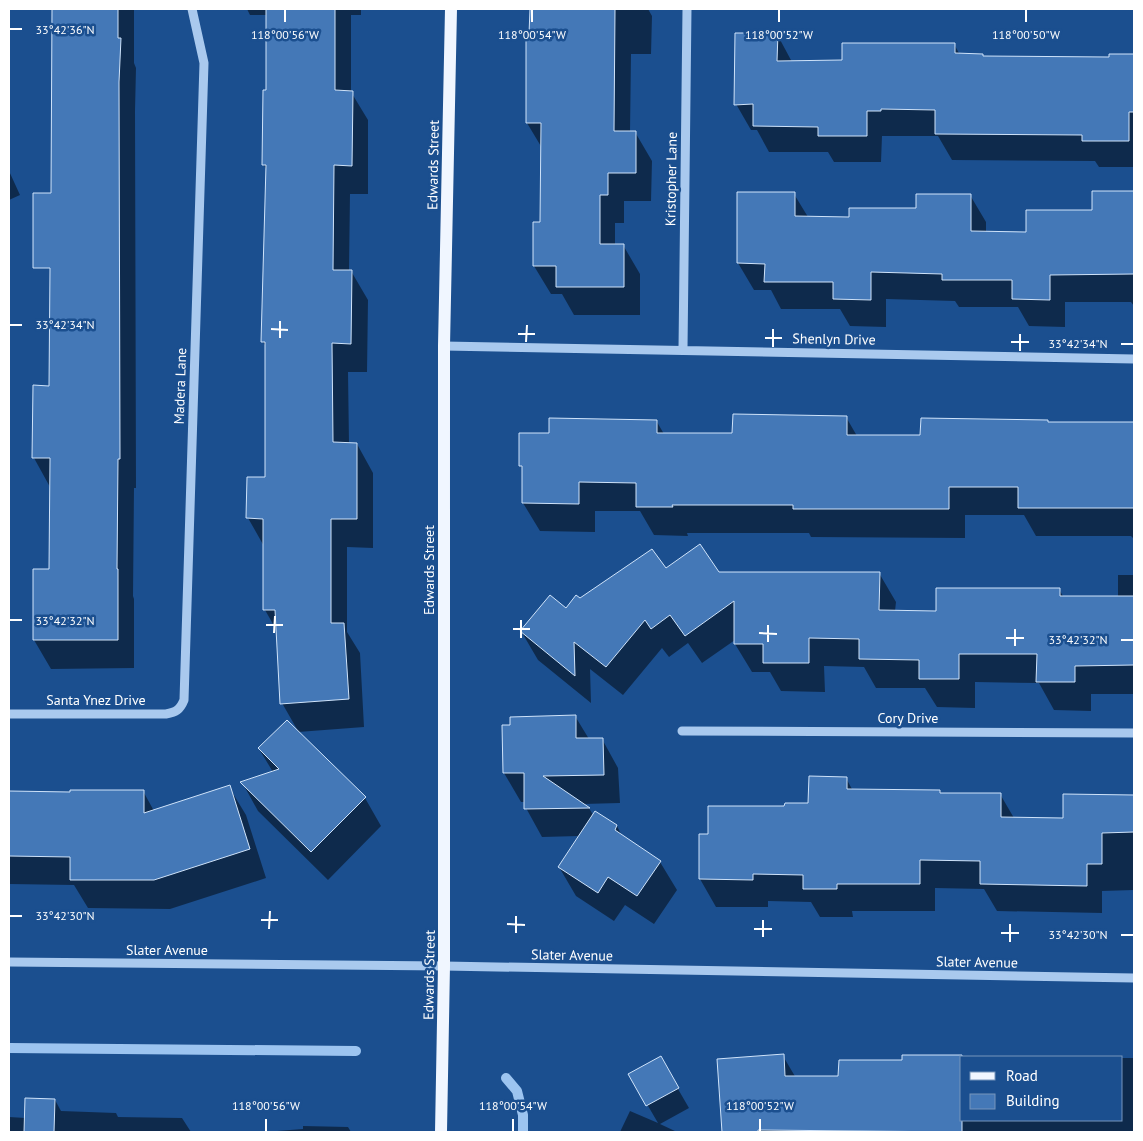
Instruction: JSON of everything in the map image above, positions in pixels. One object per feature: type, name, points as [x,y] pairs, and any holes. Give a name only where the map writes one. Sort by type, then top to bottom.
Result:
[{"type":"main road","name":"Edwards Street","points":[[442,1132],[444,966],[444,346],[450,9]]},
{"type":"street","name":"Madera Lane","points":[[181,708],[184,700],[204,64],[192,9]]},
{"type":"street","name":"Kristopher Lane","points":[[683,349],[687,9]]},
{"type":"street","name":"Shenlyn Drive","points":[[444,346],[683,349],[1134,359]]},
{"type":"street","name":"Santa Ynez Drive","points":[[9,714],[166,714],[176,712],[181,708]]},
{"type":"street","name":"Cory Drive","points":[[682,731],[1134,733]]},
{"type":"street","name":"Slater Avenue","points":[[9,962],[444,966],[1134,978]]},
{"type":"building","points":[[52,9],[118,9],[118,38],[121,38],[119,82],[120,459],[118,459],[118,640],[33,640],[33,569],[49,569],[50,458],[32,458],[33,385],[49,386],[50,268],[33,268],[33,193],[51,193]]},
{"type":"building","points":[[266,9],[335,9],[335,90],[353,91],[352,166],[334,165],[333,270],[352,270],[351,344],[332,343],[333,442],[357,443],[357,519],[331,519],[331,623],[344,623],[349,699],[280,704],[275,610],[263,610],[263,519],[246,518],[247,477],[265,477],[265,342],[261,342],[266,165],[262,165],[263,90],[266,90]]},
{"type":"building","points":[[530,9],[615,9],[614,131],[636,131],[636,173],[608,173],[608,195],[600,195],[600,244],[624,244],[624,287],[556,287],[556,266],[533,266],[533,222],[540,222],[541,123],[526,123],[526,33],[529,34]]},
{"type":"building","points":[[735,33],[778,33],[777,61],[842,60],[842,43],[955,43],[955,53],[983,54],[983,56],[1109,57],[1109,54],[1134,54],[1134,112],[1129,112],[1129,141],[1082,141],[1082,135],[935,134],[935,110],[881,109],[881,111],[867,111],[867,136],[818,136],[818,127],[753,126],[753,104],[734,105]]},
{"type":"building","points":[[1092,191],[1134,191],[1134,274],[1050,275],[1050,300],[1012,299],[1012,280],[942,280],[942,274],[871,272],[871,300],[833,299],[833,282],[764,282],[765,264],[737,263],[737,192],[795,192],[795,216],[849,217],[849,208],[916,208],[916,194],[971,194],[971,231],[1026,232],[1026,210],[1092,210]]},
{"type":"building","points":[[733,414],[847,416],[847,435],[920,435],[921,418],[1048,420],[1048,422],[1134,422],[1134,508],[1018,508],[1018,487],[949,487],[949,509],[793,509],[793,505],[672,505],[673,507],[636,507],[636,483],[579,482],[579,504],[522,503],[522,466],[519,466],[519,433],[549,433],[549,418],[657,420],[657,433],[732,433]]},
{"type":"building","points":[[700,544],[719,572],[880,572],[879,610],[936,611],[936,588],[1060,588],[1060,596],[1134,596],[1134,665],[1075,666],[1075,682],[1036,682],[1037,654],[959,654],[959,679],[919,679],[919,660],[859,659],[859,639],[809,638],[809,663],[763,663],[763,644],[734,644],[734,601],[685,636],[670,615],[651,629],[645,620],[606,667],[574,642],[575,676],[520,631],[550,595],[566,608],[576,595],[580,598],[652,549],[666,568]]},
{"type":"building","points":[[576,715],[576,738],[603,738],[604,775],[543,776],[590,808],[524,809],[524,773],[503,773],[502,725],[510,725],[510,717]]},
{"type":"building","points":[[287,720],[366,797],[311,852],[240,782],[279,769],[258,748]]},
{"type":"building","points":[[809,776],[847,777],[847,789],[940,790],[940,793],[1001,793],[1001,817],[1063,818],[1063,794],[1134,795],[1134,832],[1102,833],[1102,864],[1087,864],[1087,886],[980,884],[980,861],[920,860],[920,884],[837,884],[837,889],[803,889],[803,875],[753,874],[753,880],[699,879],[699,834],[708,834],[708,806],[784,806],[785,803],[808,803]]},
{"type":"building","points":[[230,785],[250,849],[154,880],[70,880],[70,857],[9,856],[9,791],[144,790],[144,813]]},
{"type":"building","points":[[595,811],[617,825],[615,830],[661,861],[637,896],[608,877],[598,893],[558,867]]},
{"type":"building","points":[[784,1054],[785,1076],[838,1076],[839,1060],[902,1060],[902,1055],[962,1055],[960,1056],[960,1121],[962,1121],[962,1132],[758,1130],[758,1132],[722,1132],[717,1059]]},
{"type":"building","points":[[661,1056],[679,1088],[646,1106],[628,1074]]},
{"type":"building","points":[[25,1098],[55,1099],[54,1132],[24,1132]]},
{"type":"waterway","points":[[9,1048],[356,1051]]},
{"type":"waterway","points":[[506,1078],[517,1091],[523,1115],[523,1132]]}]
